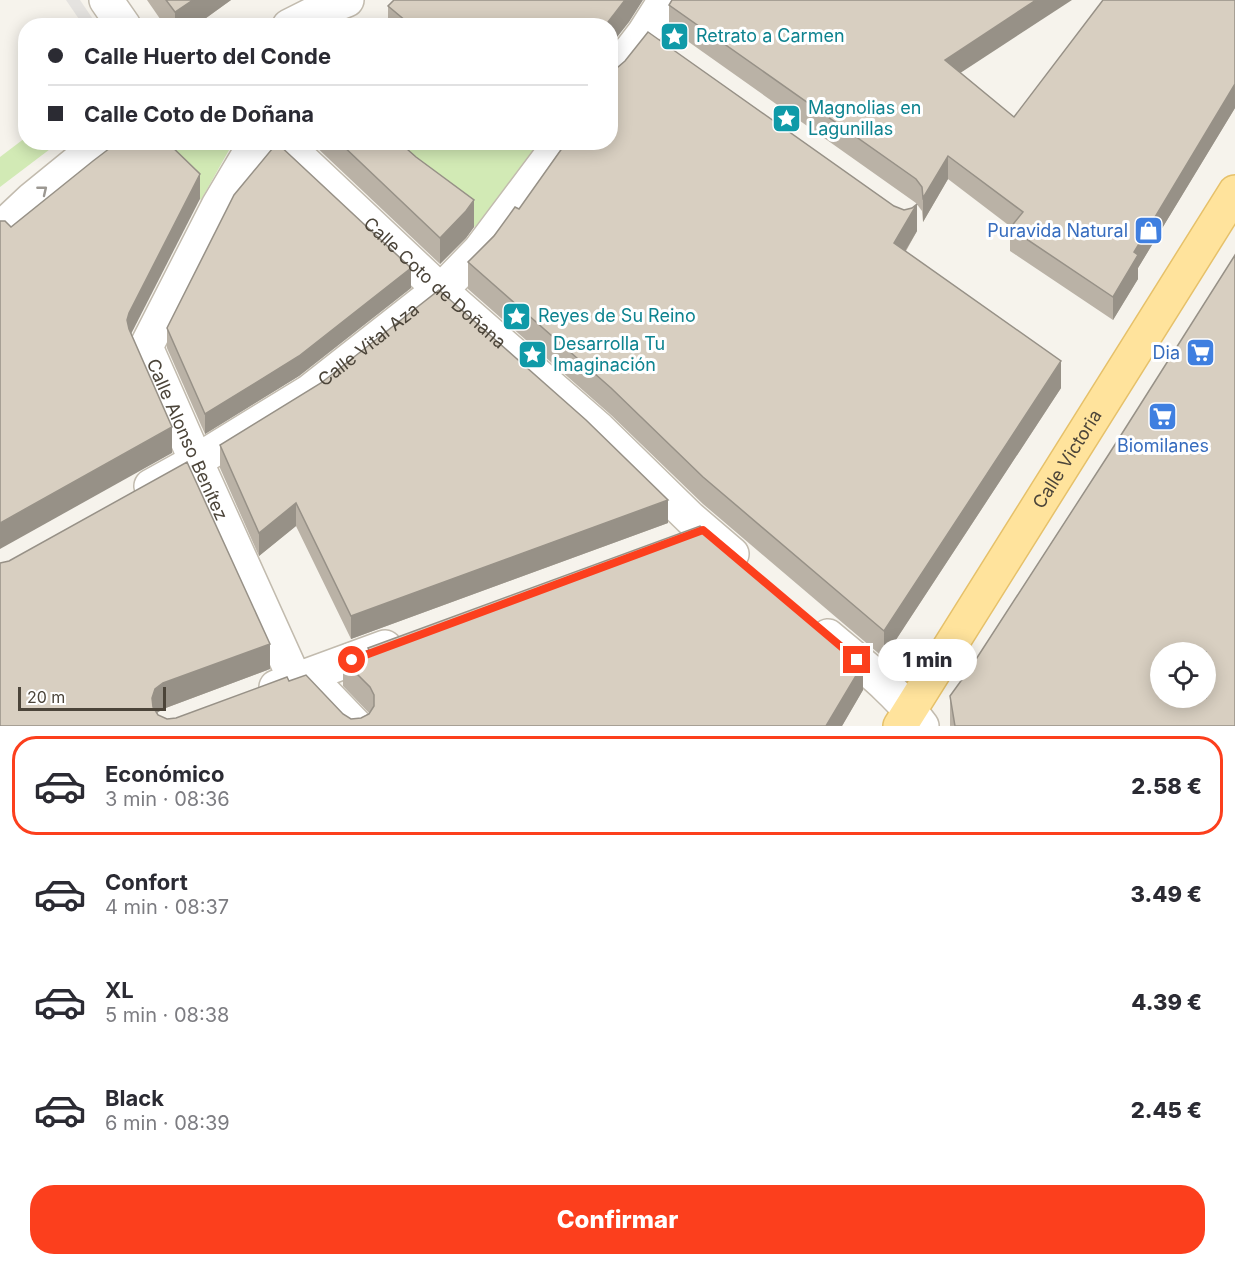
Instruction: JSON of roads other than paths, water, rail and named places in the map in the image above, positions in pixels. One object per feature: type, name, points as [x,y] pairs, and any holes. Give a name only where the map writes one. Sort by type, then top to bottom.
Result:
[{"type":"main road","name":"Calle Victoria","points":[[911,720],[1235,192]]},
{"type":"street","points":[[106,0],[118,18]]},
{"type":"street","points":[[308,12],[347,0]]},
{"type":"street","points":[[618,67],[644,33],[665,0]]},
{"type":"street","points":[[644,33],[672,52]]},
{"type":"street","points":[[2,223],[92,150]]},
{"type":"street","name":"Calle Alonso Benítez","points":[[251,150],[218,206],[146,347],[196,461],[302,678],[356,726]]},
{"type":"street","name":"Calle Coto de Doñana","points":[[291,150],[438,289],[599,429],[674,504],[757,575]]},
{"type":"street","name":"Calle Vital Aza","points":[[124,501],[196,461],[310,391],[450,281],[480,250],[555,150]]},
{"type":"street","points":[[670,542],[703,530]]},
{"type":"street","points":[[802,613],[874,674],[911,720]]},
{"type":"street","points":[[254,695],[418,635]]},
{"type":"place","name":"Retrato a Carmen","points":[[675,36]]},
{"type":"place","name":"Magnolias en Lagunillas","points":[[787,118]]},
{"type":"place","name":"Puravida Natural","points":[[1149,231]]},
{"type":"place","name":"Reyes de Su Reino","points":[[517,316]]},
{"type":"place","name":"Dia","points":[[1201,353]]},
{"type":"place","name":"Desarrolla Tu Imaginación","points":[[532,354]]},
{"type":"place","name":"Biomilanes","points":[[1163,417]]}]
